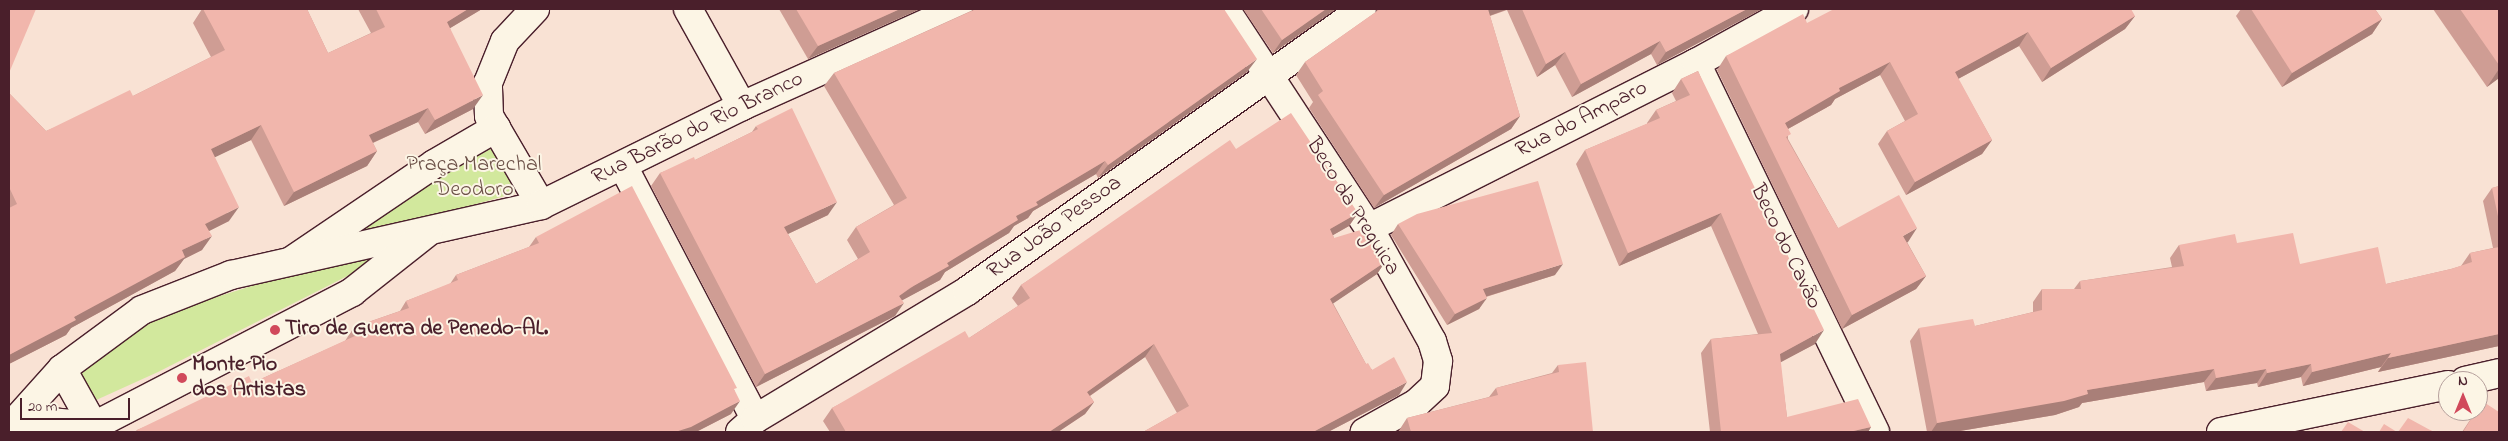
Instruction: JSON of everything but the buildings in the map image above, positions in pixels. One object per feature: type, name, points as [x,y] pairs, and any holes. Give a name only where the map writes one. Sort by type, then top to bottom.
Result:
[{"type":"street","points":[[535,9],[505,41],[488,83],[489,116],[541,205]]},
{"type":"street","points":[[688,9],[742,106]]},
{"type":"street","name":"Rua Barão do Rio Branco","points":[[13,420],[62,369],[142,310],[231,275],[541,205],[742,106],[958,9]]},
{"type":"street","name":"Beco da Preguica","points":[[1225,9],[1369,228],[1432,341],[1438,361],[1435,386],[1417,403],[1366,432]]},
{"type":"street","name":"Rua João Pessoa","points":[[747,426],[967,291],[1362,9]]},
{"type":"street","name":"Rua do Amparo","points":[[1369,228],[1696,63],[1794,9]]},
{"type":"street","name":"Beco do Cavão","points":[[1696,63],[1875,432]]},
{"type":"street","points":[[291,261],[434,164],[496,128]]},
{"type":"street","points":[[623,166],[747,426]]},
{"type":"street","name":"Rua Barão do Rio Branco","points":[[13,420],[96,429],[352,292],[431,230]]},
{"type":"street","points":[[62,369],[96,429]]},
{"type":"street","points":[[2221,432],[2438,387]]},
{"type":"green space","name":"Praça Marechal Deodoro","points":[[490,137],[515,193],[363,236],[354,227]]},
{"type":"green space","name":"Praça Marechal Deodoro","points":[[369,256],[371,264],[158,372],[83,406],[71,379],[158,315],[265,282]]},
{"type":"place","name":"Tiro de Guerra de Penedo-AL.","points":[[275,330]]},
{"type":"place","name":"Monte Pio dos Artistas","points":[[182,378]]}]
